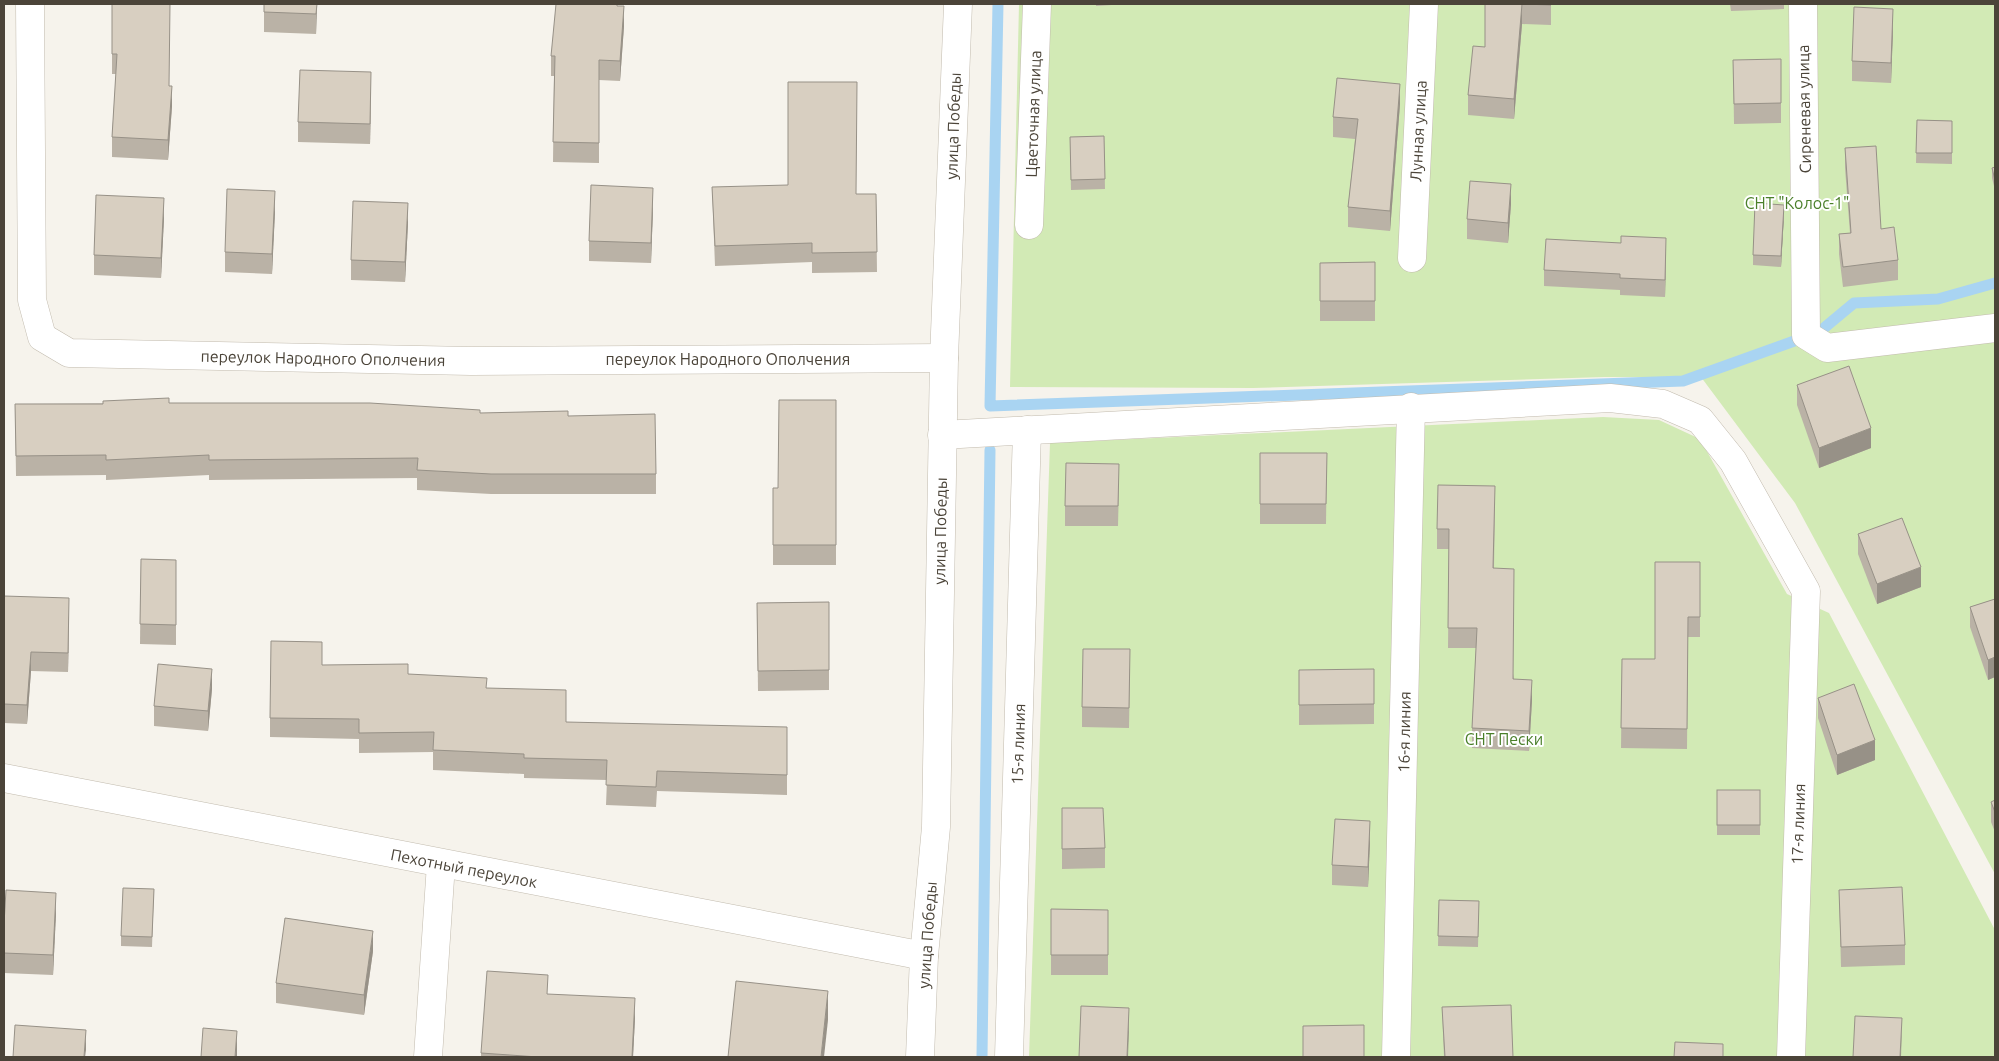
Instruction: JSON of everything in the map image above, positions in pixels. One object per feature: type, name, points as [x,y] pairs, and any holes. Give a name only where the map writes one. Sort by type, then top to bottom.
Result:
[{"type":"street","name":"переулок Народного Ополчения","points":[[30,4],[32,300],[42,337],[69,353],[471,361],[944,358]]},
{"type":"street","name":"улица Победы","points":[[920,1057],[924,956],[936,827],[944,358],[958,4]]},
{"type":"street","name":"Цветочная улица","points":[[1029,224],[1037,4]]},
{"type":"street","name":"Лунная улица","points":[[1412,258],[1424,4]]},
{"type":"street","name":"Сиреневая улица","points":[[1803,4],[1806,335],[1828,348],[1995,328]]},
{"type":"street","name":"17-я линия","points":[[1411,407],[1610,398],[1663,404],[1700,420],[1733,461],[1806,591],[1791,1057]]},
{"type":"street","points":[[942,434],[1411,407]]},
{"type":"street","name":"16-я линия","points":[[1396,1057],[1411,407]]},
{"type":"street","name":"15-я линия","points":[[1009,1057],[1027,430]]},
{"type":"street","name":"Пехотный переулок","points":[[4,778],[440,864],[924,956]]},
{"type":"street","points":[[428,1057],[440,864]]},
{"type":"green space","name":"СНТ \"Колос-1\"","points":[[1019,4],[1995,4],[1995,874],[1795,503],[1701,377],[1604,377],[1253,388],[1010,387]]},
{"type":"green space","name":"СНТ Пески","points":[[1603,417],[1659,420],[1700,439],[1787,594],[1829,613],[1995,930],[1995,1057],[1029,1057],[1050,443]]},
{"type":"building","points":[[112,4],[170,4],[169,86],[172,86],[168,140],[112,137],[117,54],[112,54]]},
{"type":"building","points":[[264,4],[317,4],[316,14],[264,12]]},
{"type":"building","points":[[556,4],[617,4],[617,6],[624,6],[620,61],[599,60],[599,143],[553,142],[555,56],[551,56]]},
{"type":"building","points":[[1485,4],[1522,4],[1514,99],[1468,95],[1473,46],[1485,47]]},
{"type":"building","points":[[1854,7],[1893,9],[1891,63],[1852,61]]},
{"type":"building","points":[[1781,59],[1781,103],[1734,104],[1733,60]]},
{"type":"building","points":[[300,70],[371,72],[370,124],[298,122]]},
{"type":"building","points":[[1337,78],[1400,84],[1390,211],[1348,207],[1358,119],[1333,117]]},
{"type":"building","points":[[788,82],[857,82],[856,194],[876,194],[877,252],[812,253],[812,243],[715,246],[712,187],[788,185]]},
{"type":"building","points":[[1917,120],[1952,121],[1952,153],[1916,153]]},
{"type":"building","points":[[1104,136],[1105,179],[1071,180],[1070,137]]},
{"type":"building","points":[[1876,146],[1881,229],[1894,227],[1898,260],[1843,267],[1839,234],[1851,233],[1845,148]]},
{"type":"building","points":[[1995,167],[1995,180],[1992,168]]},
{"type":"building","points":[[1470,181],[1511,184],[1508,223],[1467,219]]},
{"type":"building","points":[[591,185],[653,188],[651,243],[589,241]]},
{"type":"building","points":[[227,189],[275,191],[272,254],[225,252]]},
{"type":"building","points":[[96,195],[164,198],[161,258],[94,255]]},
{"type":"building","points":[[353,201],[408,203],[405,262],[351,260]]},
{"type":"building","points":[[1755,203],[1784,205],[1781,256],[1753,255]]},
{"type":"building","points":[[1621,236],[1666,238],[1665,280],[1620,278],[1620,274],[1544,270],[1546,239],[1621,243]]},
{"type":"building","points":[[1375,262],[1375,301],[1320,301],[1320,263]]},
{"type":"building","points":[[1849,366],[1871,428],[1819,448],[1797,385]]},
{"type":"building","points":[[169,398],[169,403],[370,403],[480,410],[480,413],[568,411],[568,416],[655,414],[656,474],[491,474],[417,470],[418,458],[209,460],[209,455],[106,460],[106,455],[16,456],[15,404],[103,404],[103,401]]},
{"type":"building","points":[[779,400],[836,400],[836,545],[773,545],[773,488],[778,488]]},
{"type":"building","points":[[1260,453],[1327,453],[1326,504],[1260,504]]},
{"type":"building","points":[[1066,463],[1119,464],[1118,506],[1065,506]]},
{"type":"building","points":[[1438,485],[1495,486],[1493,568],[1514,569],[1513,679],[1532,680],[1529,731],[1472,728],[1477,628],[1448,628],[1449,529],[1437,529]]},
{"type":"building","points":[[1902,518],[1921,567],[1877,584],[1858,534]]},
{"type":"building","points":[[141,559],[176,560],[176,625],[140,624]]},
{"type":"building","points":[[1655,562],[1700,562],[1700,617],[1688,617],[1687,729],[1621,728],[1622,659],[1655,659]]},
{"type":"building","points":[[4,596],[69,598],[68,653],[31,652],[27,705],[4,704]]},
{"type":"building","points":[[1995,599],[1995,657],[1988,660],[1970,607]]},
{"type":"building","points":[[829,602],[829,670],[758,671],[757,603]]},
{"type":"building","points":[[271,641],[322,642],[322,665],[408,664],[408,674],[487,678],[486,688],[566,690],[566,722],[787,727],[787,775],[657,771],[656,787],[606,785],[607,760],[524,758],[524,754],[433,750],[434,732],[359,733],[359,719],[270,718]]},
{"type":"building","points":[[1083,649],[1130,649],[1129,708],[1082,707]]},
{"type":"building","points":[[158,664],[212,669],[208,711],[154,706]]},
{"type":"building","points":[[1374,669],[1374,704],[1299,705],[1299,670]]},
{"type":"building","points":[[1854,684],[1875,740],[1837,755],[1818,698]]},
{"type":"building","points":[[1717,790],[1760,790],[1760,825],[1717,825]]},
{"type":"building","points":[[1995,800],[1995,812],[1991,802]]},
{"type":"building","points":[[1062,808],[1103,808],[1105,848],[1062,849]]},
{"type":"building","points":[[1335,819],[1370,821],[1368,867],[1332,865]]},
{"type":"building","points":[[1902,887],[1905,945],[1841,947],[1839,890]]},
{"type":"building","points":[[123,888],[154,889],[152,937],[121,936]]},
{"type":"building","points":[[6,890],[56,893],[53,955],[4,953]]},
{"type":"building","points":[[1439,900],[1479,901],[1478,937],[1438,936]]},
{"type":"building","points":[[1051,909],[1108,910],[1108,955],[1051,955]]},
{"type":"building","points":[[285,918],[373,931],[364,995],[276,983]]},
{"type":"building","points":[[487,971],[548,975],[547,994],[635,998],[632,1057],[538,1057],[481,1053]]},
{"type":"building","points":[[736,981],[828,991],[821,1057],[728,1057]]},
{"type":"building","points":[[1511,1005],[1513,1057],[1445,1057],[1442,1007]]},
{"type":"building","points":[[1081,1006],[1129,1008],[1127,1057],[1079,1057]]},
{"type":"building","points":[[1855,1016],[1902,1018],[1900,1057],[1853,1057]]},
{"type":"building","points":[[15,1025],[86,1030],[84,1057],[13,1057]]},
{"type":"building","points":[[1364,1025],[1364,1057],[1303,1057],[1303,1026]]},
{"type":"building","points":[[203,1028],[237,1031],[235,1057],[201,1057]]},
{"type":"building","points":[[1675,1042],[1723,1044],[1723,1057],[1674,1057]]},
{"type":"waterway","points":[[998,4],[990,406],[1683,381],[1797,340]]},
{"type":"waterway","points":[[1824,328],[1854,303],[1938,299],[1995,283]]},
{"type":"waterway","points":[[982,1057],[990,450]]}]
